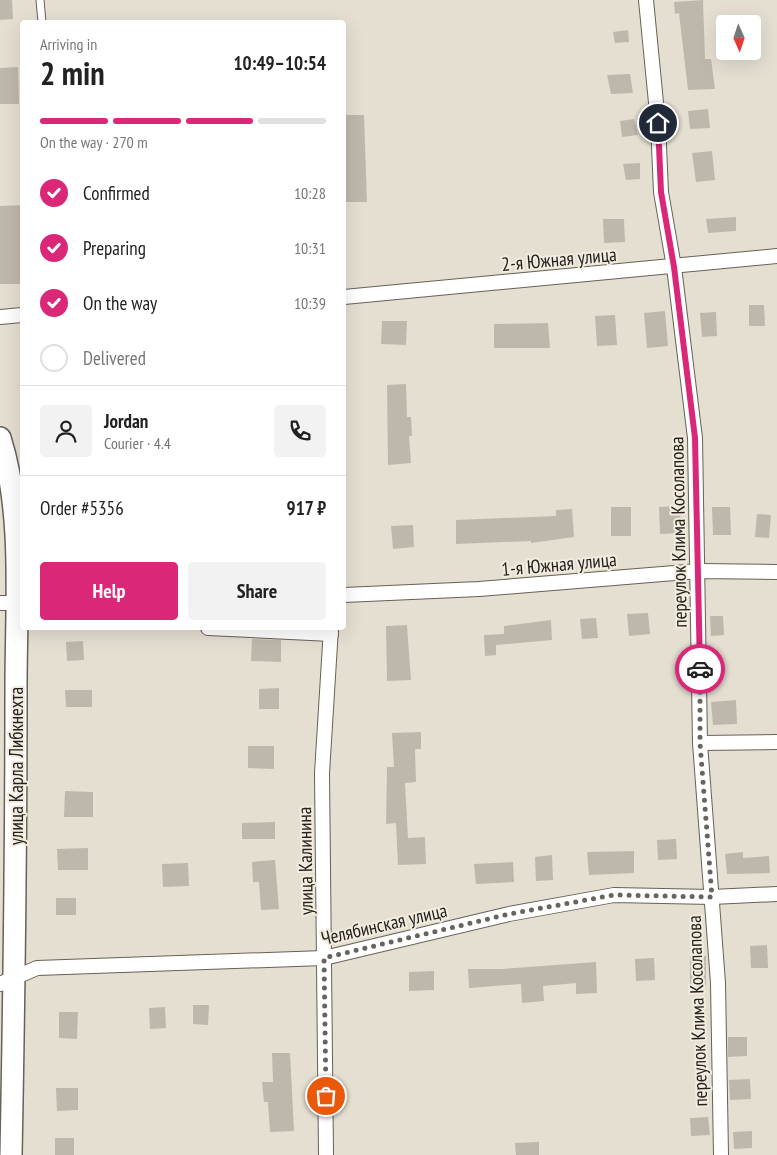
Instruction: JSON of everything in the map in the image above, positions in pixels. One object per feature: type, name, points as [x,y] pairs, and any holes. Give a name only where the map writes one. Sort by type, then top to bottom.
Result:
[{"type":"main road","name":"улица Карла Либкнехта","points":[[0,438],[9,466],[14,496],[7,980],[11,1155]]},
{"type":"street","name":"переулок Клима Косолапова","points":[[646,0],[658,123],[661,192],[674,267],[695,438],[699,571],[700,743],[718,983],[721,1155]]},
{"type":"street","name":"2-я Южная улица","points":[[346,297],[777,256]]},
{"type":"street","points":[[0,317],[20,315]]},
{"type":"street","name":"1-я Южная улица","points":[[346,595],[479,589],[699,571],[777,572]]},
{"type":"street","name":"улица Калинина","points":[[326,1155],[322,773],[331,630]]},
{"type":"street","points":[[700,743],[777,742]]},
{"type":"street","name":"Челябинская улица","points":[[7,980],[37,968],[324,958],[509,914],[614,895],[712,897],[777,894]]},
{"type":"lane","points":[[40,0],[42,20]]},
{"type":"building","points":[[0,0],[12,0],[13,19],[0,20]]},
{"type":"building","points":[[703,0],[705,59],[711,59],[715,89],[688,90],[679,13],[675,14],[674,2]]},
{"type":"building","points":[[628,30],[629,42],[615,43],[613,32]]},
{"type":"building","points":[[18,67],[19,104],[0,104],[0,68]]},
{"type":"building","points":[[630,74],[633,93],[611,94],[607,75]]},
{"type":"building","points":[[708,109],[710,128],[690,129],[688,111]]},
{"type":"building","points":[[346,115],[364,115],[367,202],[346,202]]},
{"type":"building","points":[[634,119],[638,135],[622,137],[620,121]]},
{"type":"building","points":[[712,151],[715,180],[696,182],[692,153]]},
{"type":"building","points":[[640,163],[640,179],[626,180],[623,164]]},
{"type":"building","points":[[20,205],[20,284],[0,284],[0,206]]},
{"type":"building","points":[[736,217],[736,231],[708,233],[706,219]]},
{"type":"building","points":[[603,219],[624,219],[625,242],[604,243]]},
{"type":"building","points":[[749,305],[764,305],[765,326],[749,326]]},
{"type":"building","points":[[665,311],[668,346],[647,348],[644,313]]},
{"type":"building","points":[[716,312],[717,336],[702,337],[700,313]]},
{"type":"building","points":[[615,315],[617,345],[597,346],[595,316]]},
{"type":"building","points":[[382,321],[407,321],[406,345],[381,344]]},
{"type":"building","points":[[548,323],[550,348],[494,348],[494,324]]},
{"type":"building","points":[[406,384],[407,417],[411,417],[412,436],[409,436],[411,463],[388,465],[387,385]]},
{"type":"building","points":[[680,506],[681,533],[660,534],[659,507]]},
{"type":"building","points":[[611,507],[631,507],[631,536],[611,536]]},
{"type":"building","points":[[712,507],[730,507],[731,535],[713,535]]},
{"type":"building","points":[[572,509],[574,537],[531,543],[531,541],[456,544],[456,520],[556,516],[556,510]]},
{"type":"building","points":[[757,514],[771,515],[769,538],[755,537]]},
{"type":"building","points":[[413,525],[414,547],[393,549],[391,526]]},
{"type":"building","points":[[648,613],[650,634],[629,636],[627,614]]},
{"type":"building","points":[[710,616],[723,616],[724,635],[711,636]]},
{"type":"building","points":[[596,618],[598,638],[582,639],[580,619]]},
{"type":"building","points":[[551,620],[552,640],[496,645],[496,655],[485,656],[484,635],[504,634],[504,626]]},
{"type":"building","points":[[407,625],[411,680],[387,681],[386,626]]},
{"type":"building","points":[[252,639],[281,640],[281,662],[251,661]]},
{"type":"building","points":[[83,641],[84,660],[67,661],[66,642]]},
{"type":"building","points":[[279,688],[279,709],[259,709],[259,689]]},
{"type":"building","points":[[65,690],[92,690],[92,707],[66,707]]},
{"type":"building","points":[[736,700],[737,724],[713,725],[711,702]]},
{"type":"building","points":[[421,732],[421,749],[415,749],[416,782],[405,783],[408,838],[425,837],[426,864],[398,865],[396,823],[386,824],[387,767],[394,767],[392,733]]},
{"type":"building","points":[[248,746],[274,746],[274,769],[248,768]]},
{"type":"building","points":[[65,791],[93,792],[93,817],[64,817]]},
{"type":"building","points":[[275,822],[275,839],[242,839],[242,823]]},
{"type":"building","points":[[676,839],[677,859],[658,860],[657,840]]},
{"type":"building","points":[[88,848],[88,870],[58,870],[57,849]]},
{"type":"building","points":[[634,851],[634,873],[589,875],[587,852]]},
{"type":"building","points":[[743,852],[743,858],[769,856],[770,873],[727,874],[725,854]]},
{"type":"building","points":[[552,855],[553,880],[536,881],[535,857]]},
{"type":"building","points":[[275,860],[279,909],[261,910],[259,882],[253,882],[252,862]]},
{"type":"building","points":[[513,862],[514,882],[476,884],[474,864]]},
{"type":"building","points":[[188,863],[189,886],[163,887],[162,864]]},
{"type":"building","points":[[56,898],[76,898],[76,915],[56,915]]},
{"type":"building","points":[[767,945],[768,968],[751,968],[750,946]]},
{"type":"building","points":[[690,956],[706,956],[706,986],[690,985]]},
{"type":"building","points":[[654,958],[655,980],[636,981],[635,959]]},
{"type":"building","points":[[596,962],[597,993],[576,994],[576,983],[543,986],[544,1001],[522,1003],[521,984],[469,988],[468,969],[503,969]]},
{"type":"building","points":[[434,971],[434,990],[409,991],[409,972]]},
{"type":"building","points":[[193,1005],[209,1005],[208,1025],[193,1024]]},
{"type":"building","points":[[165,1007],[166,1028],[150,1029],[149,1008]]},
{"type":"building","points":[[59,1012],[78,1012],[77,1039],[59,1038]]},
{"type":"building","points":[[728,1037],[747,1037],[747,1056],[728,1057]]},
{"type":"building","points":[[272,1053],[290,1053],[294,1131],[270,1132],[268,1102],[264,1102],[262,1082],[273,1082]]},
{"type":"building","points":[[750,1079],[751,1099],[730,1100],[729,1080]]},
{"type":"building","points":[[56,1088],[78,1088],[78,1110],[57,1111]]},
{"type":"building","points":[[708,1117],[710,1135],[691,1136],[690,1118]]},
{"type":"building","points":[[752,1131],[752,1148],[734,1149],[733,1132]]},
{"type":"building","points":[[55,1138],[74,1138],[74,1155],[55,1155]]},
{"type":"building","points":[[539,1142],[539,1155],[516,1155],[515,1143]]},
{"type":"way so far","points":[[326,1096],[324,958],[509,914],[614,895],[712,897],[700,743],[700,669]]},
{"type":"route","points":[[658,123],[661,192],[674,267],[695,438],[700,669]]}]
